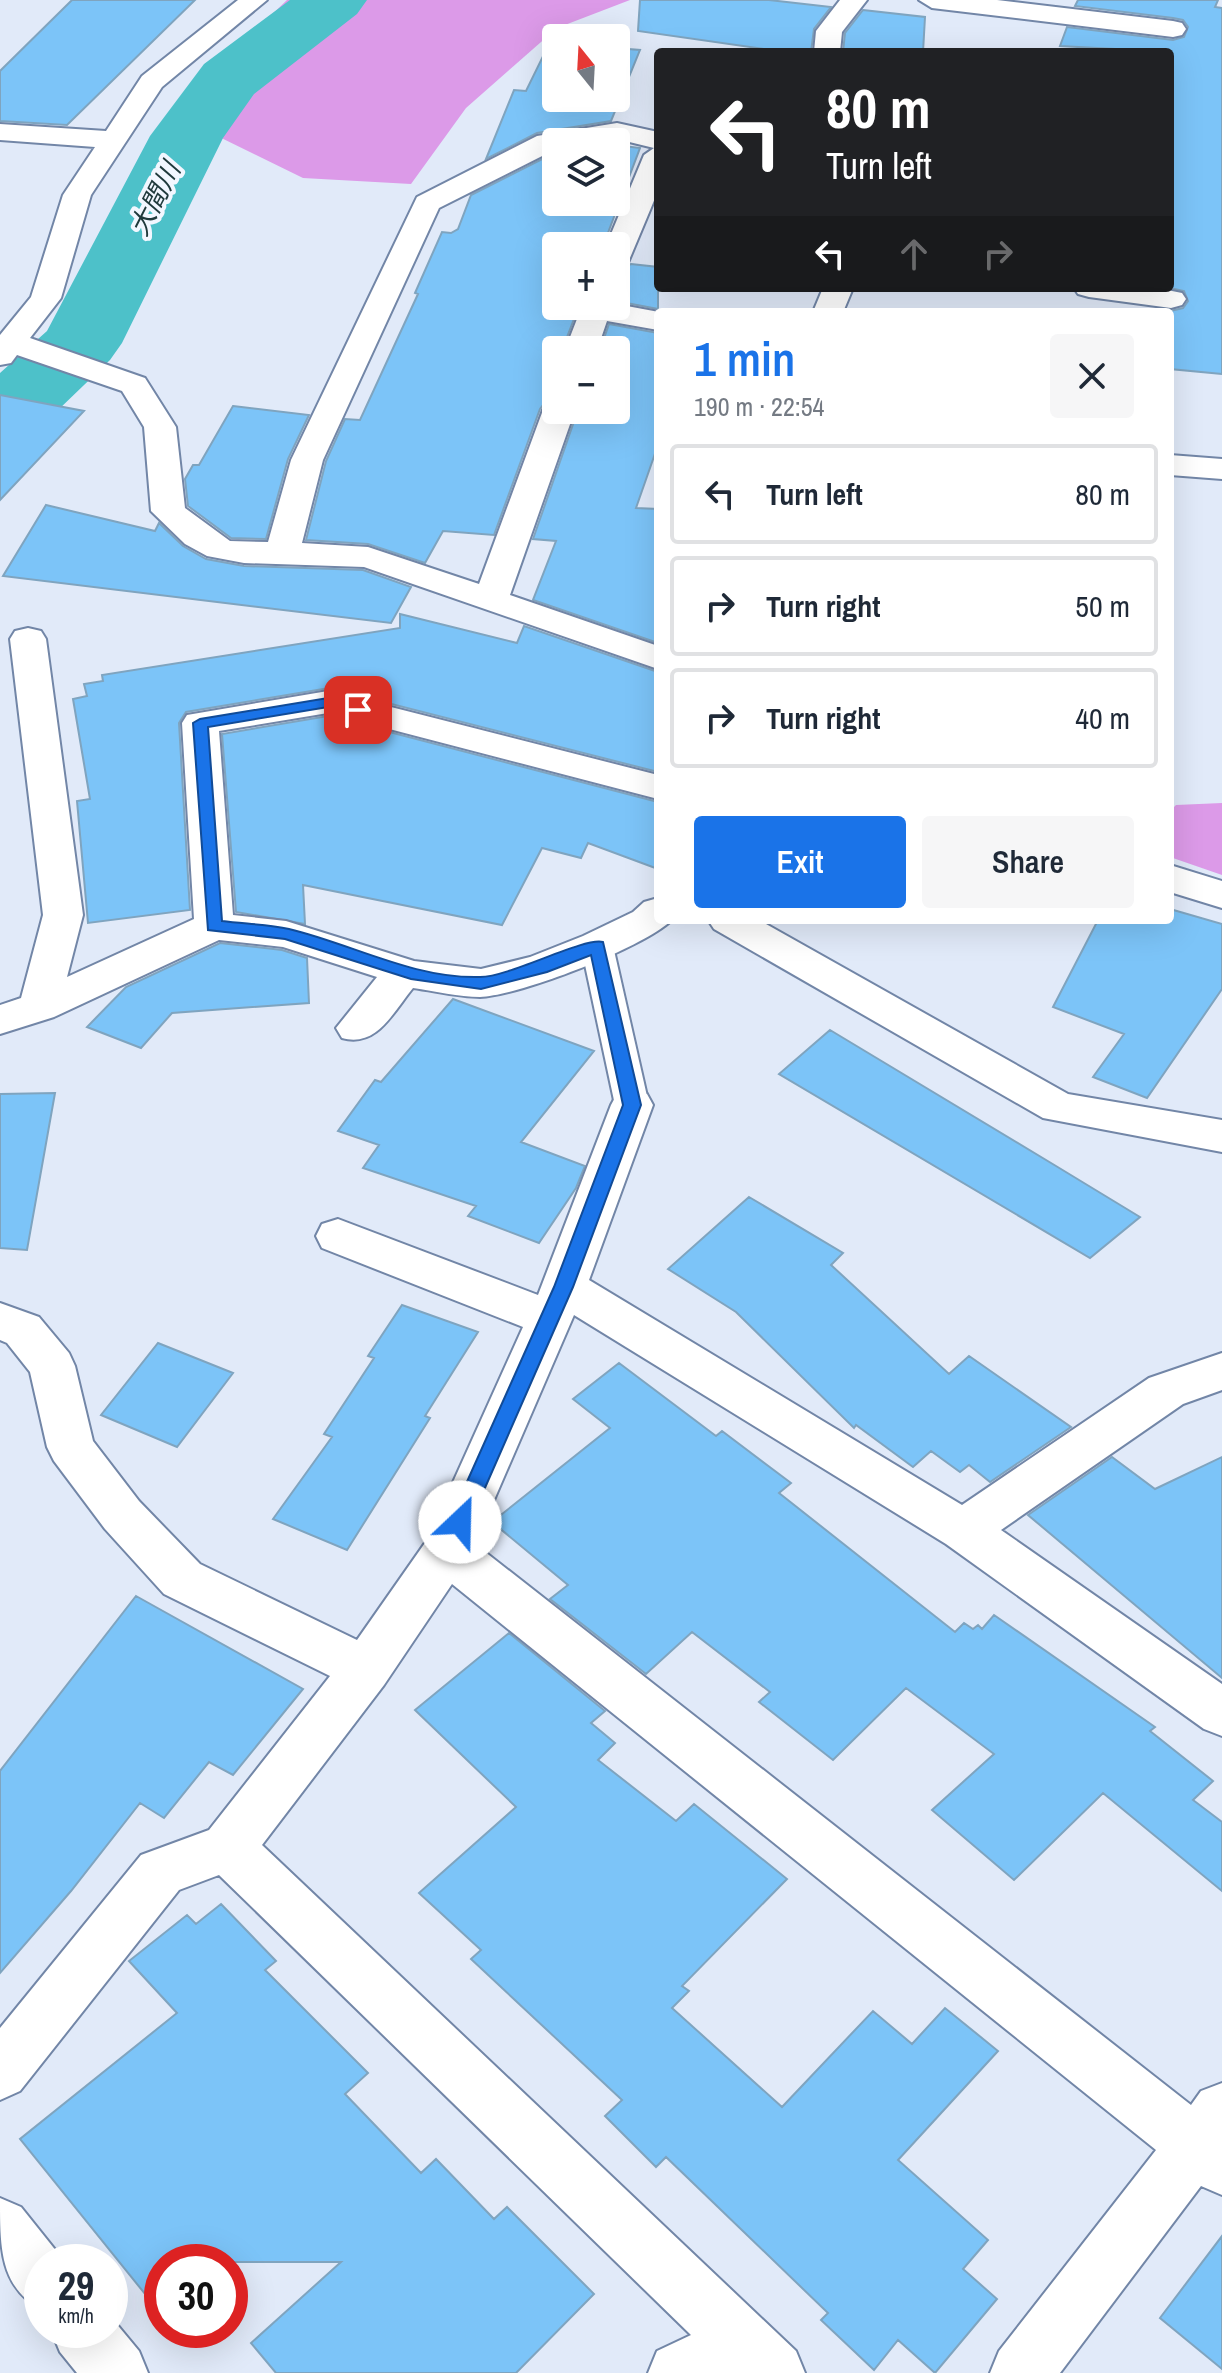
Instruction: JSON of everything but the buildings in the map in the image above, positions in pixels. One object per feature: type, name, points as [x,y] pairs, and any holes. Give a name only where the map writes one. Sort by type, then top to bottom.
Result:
[{"type":"street","points":[[254,0],[152,82],[77,195],[46,298],[7,324],[64,360],[134,385],[160,427],[168,511],[209,548],[242,554],[283,552],[368,557],[654,657]]},
{"type":"street","points":[[827,48],[829,31],[854,0]]},
{"type":"street","points":[[932,0],[1173,29]]},
{"type":"street","points":[[283,552],[307,460],[427,203],[547,142],[617,131],[654,139]]},
{"type":"street","points":[[2,136],[113,140]]},
{"type":"street","points":[[627,232],[654,165]]},
{"type":"street","points":[[1119,292],[1171,299]]},
{"type":"street","points":[[630,315],[654,320]]},
{"type":"street","points":[[490,601],[554,424]]},
{"type":"street","points":[[1174,465],[1222,469]]},
{"type":"street","points":[[28,639],[63,915],[39,1007]]},
{"type":"street","points":[[214,926],[200,723],[328,702],[654,786]]},
{"type":"street","points":[[1174,879],[1222,895]]},
{"type":"street","points":[[0,1020],[39,1007],[214,926],[286,934],[404,972],[481,983],[541,968],[597,946],[654,915]]},
{"type":"street","points":[[735,924],[1058,1107],[1222,1136]]},
{"type":"street","points":[[357,1028],[404,972]]},
{"type":"street","points":[[0,2072],[160,1872],[228,1848],[366,1669],[447,1551],[556,1303],[632,1105]]},
{"type":"street","points":[[338,1236],[556,1303],[963,1530],[1222,1713]]},
{"type":"street","points":[[0,1321],[23,1330],[52,1366],[71,1447],[122,1515],[182,1579],[366,1669]]},
{"type":"street","points":[[963,1530],[1166,1391],[1222,1371]]},
{"type":"street","points":[[447,1551],[1213,2141],[1021,2373]]},
{"type":"street","points":[[228,1848],[757,2358]]},
{"type":"street","points":[[0,2228],[24,2258]]},
{"type":"street","points":[[97,2348],[117,2373]]},
{"type":"street","points":[[679,2373],[757,2358]]},
{"type":"lane","points":[[597,946],[632,1105]]},
{"type":"shaded area","points":[[287,0],[630,0],[567,24],[542,24],[542,41],[466,108],[411,184],[303,178],[205,130],[182,101]]},
{"type":"shaded area","points":[[1222,803],[1222,875],[1174,858],[1176,805]]},
{"type":"waterway","name":"大間川","points":[[0,419],[81,343],[187,136],[229,79],[333,0]]},
{"type":"route","points":[[358,710],[328,702],[200,723],[214,926],[286,934],[411,974],[481,983],[541,968],[597,946],[632,1105],[564,1287],[460,1522]]}]
